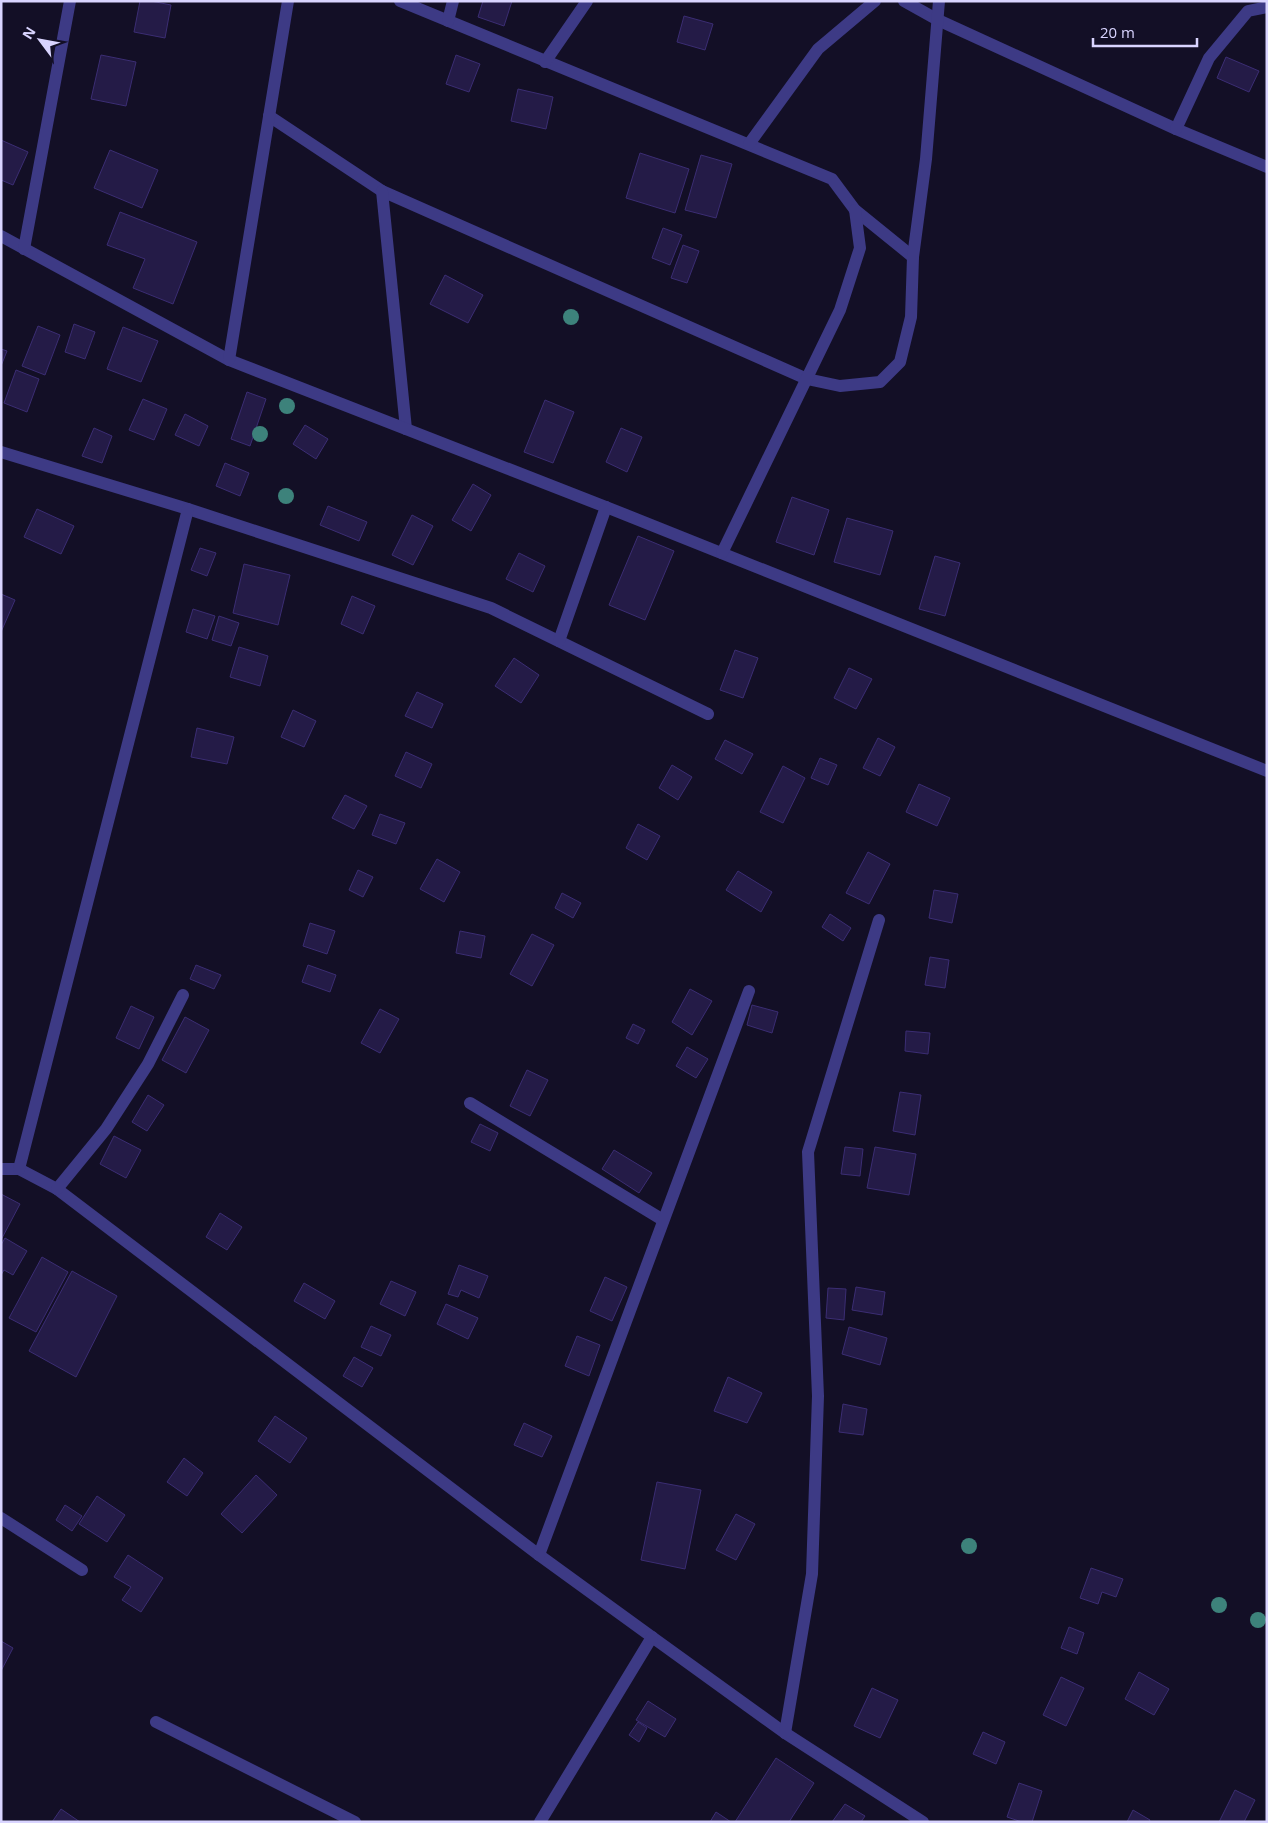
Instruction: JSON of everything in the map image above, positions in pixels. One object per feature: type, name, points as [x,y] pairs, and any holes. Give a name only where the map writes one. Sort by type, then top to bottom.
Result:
[{"type":"street","points":[[24,249],[70,1]]},
{"type":"street","points":[[229,360],[288,1]]},
{"type":"street","points":[[400,1],[832,179],[856,210],[913,257]]},
{"type":"street","points":[[448,21],[454,1]]},
{"type":"street","points":[[545,62],[587,1]]},
{"type":"street","points":[[749,144],[818,49],[874,1]]},
{"type":"street","points":[[904,1],[938,20],[1176,129],[1267,167]]},
{"type":"street","points":[[269,116],[382,191],[807,379],[840,386],[880,382],[900,362],[911,317],[913,257],[926,159],[939,1]]},
{"type":"street","points":[[1176,129],[1209,58],[1248,11],[1267,7]]},
{"type":"street","points":[[382,191],[406,429]]},
{"type":"street","points":[[722,553],[840,310],[860,248],[856,210]]},
{"type":"street","points":[[1,236],[229,360],[606,507],[1267,771]]},
{"type":"street","points":[[1,452],[188,509],[491,608],[708,714]]},
{"type":"street","points":[[559,641],[606,507]]},
{"type":"street","points":[[18,1169],[188,509]]},
{"type":"street","points":[[785,1733],[812,1574],[818,1396],[808,1152],[879,920]]},
{"type":"street","points":[[539,1554],[749,991]]},
{"type":"street","points":[[57,1189],[106,1129],[138,1081],[183,995]]},
{"type":"street","points":[[470,1103],[662,1220]]},
{"type":"street","points":[[1,1169],[18,1169],[57,1189],[539,1554],[652,1637],[785,1733],[923,1822]]},
{"type":"street","points":[[1,1518],[82,1570]]},
{"type":"street","points":[[540,1822],[652,1637]]},
{"type":"street","points":[[156,1722],[355,1822]]},
{"type":"building","points":[[140,1],[171,5],[165,38],[134,32]]},
{"type":"building","points":[[483,1],[512,1],[504,26],[478,17]]},
{"type":"building","points":[[684,16],[713,24],[705,50],[677,42]]},
{"type":"building","points":[[101,55],[136,62],[126,106],[91,99]]},
{"type":"building","points":[[456,55],[480,64],[469,92],[446,84]]},
{"type":"building","points":[[1226,57],[1259,71],[1249,92],[1217,78]]},
{"type":"building","points":[[518,89],[553,97],[546,129],[511,121]]},
{"type":"building","points":[[1,140],[28,152],[13,185],[1,180]]},
{"type":"building","points":[[110,150],[158,170],[142,208],[94,188]]},
{"type":"building","points":[[640,153],[689,169],[675,213],[626,198]]},
{"type":"building","points":[[701,155],[732,164],[716,218],[685,210]]},
{"type":"building","points":[[120,212],[197,242],[173,304],[133,288],[145,259],[107,245]]},
{"type":"building","points":[[663,228],[682,235],[670,265],[652,258]]},
{"type":"building","points":[[683,245],[699,251],[687,283],[671,278]]},
{"type":"building","points":[[445,275],[483,295],[468,323],[430,304]]},
{"type":"building","points":[[74,324],[95,332],[85,359],[65,352]]},
{"type":"building","points":[[38,326],[60,335],[45,375],[22,366]]},
{"type":"building","points":[[123,327],[158,341],[141,382],[107,369]]},
{"type":"building","points":[[1,349],[7,351],[1,366]]},
{"type":"building","points":[[16,370],[39,379],[27,412],[4,403]]},
{"type":"building","points":[[247,392],[266,399],[250,446],[231,439]]},
{"type":"building","points":[[143,399],[167,409],[154,440],[129,430]]},
{"type":"building","points":[[545,400],[574,412],[553,463],[524,452]]},
{"type":"building","points":[[185,414],[208,426],[199,446],[175,435]]},
{"type":"building","points":[[305,425],[328,439],[316,459],[293,444]]},
{"type":"building","points":[[94,428],[112,436],[102,463],[82,456]]},
{"type":"building","points":[[621,428],[642,437],[627,472],[606,462]]},
{"type":"building","points":[[225,463],[249,473],[240,496],[216,486]]},
{"type":"building","points":[[473,484],[491,495],[471,531],[452,520]]},
{"type":"building","points":[[792,497],[829,510],[814,555],[776,542]]},
{"type":"building","points":[[328,506],[367,522],[359,541],[320,525]]},
{"type":"building","points":[[37,509],[74,526],[61,554],[24,537]]},
{"type":"building","points":[[412,515],[433,526],[413,565],[392,555]]},
{"type":"building","points":[[847,518],[893,531],[880,575],[834,562]]},
{"type":"building","points":[[638,536],[674,551],[645,620],[609,605]]},
{"type":"building","points":[[200,548],[216,553],[207,576],[191,570]]},
{"type":"building","points":[[519,553],[545,566],[533,592],[506,579]]},
{"type":"building","points":[[935,556],[960,563],[945,616],[919,609]]},
{"type":"building","points":[[244,564],[290,575],[278,625],[233,613]]},
{"type":"building","points":[[1,594],[15,600],[1,632]]},
{"type":"building","points":[[352,596],[375,606],[363,634],[341,624]]},
{"type":"building","points":[[193,609],[215,616],[207,639],[186,632]]},
{"type":"building","points":[[219,616],[239,623],[231,646],[212,640]]},
{"type":"building","points":[[239,647],[268,656],[260,686],[230,677]]},
{"type":"building","points":[[735,650],[758,658],[743,698],[720,690]]},
{"type":"building","points":[[514,658],[539,675],[521,703],[495,686]]},
{"type":"building","points":[[849,668],[872,679],[856,709],[834,698]]},
{"type":"building","points":[[417,692],[443,704],[432,728],[405,716]]},
{"type":"building","points":[[293,710],[316,721],[304,747],[281,737]]},
{"type":"building","points":[[197,728],[234,737],[227,764],[191,757]]},
{"type":"building","points":[[878,738],[895,747],[880,776],[863,768]]},
{"type":"building","points":[[725,740],[753,754],[742,774],[715,759]]},
{"type":"building","points":[[406,752],[432,764],[421,788],[395,776]]},
{"type":"building","points":[[820,758],[837,765],[828,785],[811,778]]},
{"type":"building","points":[[672,765],[692,777],[678,800],[659,788]]},
{"type":"building","points":[[783,766],[805,778],[783,823],[760,812]]},
{"type":"building","points":[[919,784],[950,798],[937,826],[906,812]]},
{"type":"building","points":[[345,795],[367,806],[354,829],[332,818]]},
{"type":"building","points":[[380,814],[405,823],[396,844],[372,835]]},
{"type":"building","points":[[638,824],[660,836],[647,860],[626,848]]},
{"type":"building","points":[[868,852],[890,864],[869,904],[846,893]]},
{"type":"building","points":[[437,859],[460,872],[444,902],[420,889]]},
{"type":"building","points":[[358,870],[373,877],[363,897],[349,890]]},
{"type":"building","points":[[738,871],[772,892],[761,912],[726,890]]},
{"type":"building","points":[[934,890],[958,894],[952,923],[929,918]]},
{"type":"building","points":[[562,893],[581,903],[573,918],[555,908]]},
{"type":"building","points":[[830,914],[851,928],[843,941],[822,927]]},
{"type":"building","points":[[310,923],[335,931],[327,954],[303,946]]},
{"type":"building","points":[[460,931],[485,936],[481,958],[456,953]]},
{"type":"building","points":[[532,934],[554,945],[532,986],[510,974]]},
{"type":"building","points":[[930,957],[949,960],[945,988],[925,985]]},
{"type":"building","points":[[196,965],[221,975],[214,989],[190,979]]},
{"type":"building","points":[[308,965],[336,975],[330,992],[302,982]]},
{"type":"building","points":[[690,989],[712,1001],[692,1035],[672,1022]]},
{"type":"building","points":[[752,1005],[778,1012],[772,1033],[747,1025]]},
{"type":"building","points":[[131,1006],[154,1017],[139,1049],[116,1038]]},
{"type":"building","points":[[380,1009],[399,1019],[380,1053],[361,1043]]},
{"type":"building","points":[[185,1017],[209,1030],[186,1073],[162,1060]]},
{"type":"building","points":[[633,1024],[645,1030],[638,1044],[626,1038]]},
{"type":"building","points":[[906,1031],[930,1033],[928,1054],[905,1051]]},
{"type":"building","points":[[687,1047],[708,1059],[696,1078],[676,1066]]},
{"type":"building","points":[[527,1070],[548,1080],[530,1116],[510,1106]]},
{"type":"building","points":[[900,1092],[921,1095],[915,1135],[893,1131]]},
{"type":"building","points":[[148,1095],[164,1105],[147,1131],[132,1122]]},
{"type":"building","points":[[480,1124],[498,1133],[490,1151],[471,1142]]},
{"type":"building","points":[[114,1136],[141,1150],[126,1178],[100,1164]]},
{"type":"building","points":[[845,1147],[863,1149],[860,1176],[841,1174]]},
{"type":"building","points":[[875,1147],[916,1154],[909,1195],[867,1188]]},
{"type":"building","points":[[614,1150],[652,1173],[639,1193],[602,1169]]},
{"type":"building","points":[[1,1194],[20,1204],[1,1240]]},
{"type":"building","points":[[220,1213],[242,1227],[227,1250],[206,1237]]},
{"type":"building","points":[[5,1238],[27,1251],[13,1275],[4,1270],[1,1275],[1,1245]]},
{"type":"building","points":[[42,1257],[68,1272],[36,1332],[9,1318]]},
{"type":"building","points":[[459,1265],[488,1276],[479,1298],[461,1290],[458,1297],[448,1294]]},
{"type":"building","points":[[72,1271],[117,1296],[76,1377],[29,1351]]},
{"type":"building","points":[[605,1277],[627,1287],[612,1321],[590,1311]]},
{"type":"building","points":[[391,1281],[416,1292],[405,1316],[380,1304]]},
{"type":"building","points":[[304,1283],[335,1301],[325,1319],[294,1301]]},
{"type":"building","points":[[856,1287],[885,1292],[882,1315],[852,1310]]},
{"type":"building","points":[[828,1288],[846,1289],[844,1320],[826,1318]]},
{"type":"building","points":[[446,1304],[478,1318],[468,1339],[437,1324]]},
{"type":"building","points":[[371,1326],[391,1335],[381,1356],[361,1347]]},
{"type":"building","points":[[849,1327],[887,1338],[880,1365],[842,1354]]},
{"type":"building","points":[[577,1336],[600,1345],[589,1376],[565,1366]]},
{"type":"building","points":[[354,1357],[373,1368],[362,1387],[343,1376]]},
{"type":"building","points":[[728,1377],[762,1393],[747,1423],[714,1411]]},
{"type":"building","points":[[843,1404],[867,1409],[863,1435],[839,1432]]},
{"type":"building","points":[[275,1416],[307,1438],[290,1463],[258,1441]]},
{"type":"building","points":[[524,1423],[552,1436],[542,1457],[514,1445]]},
{"type":"building","points":[[184,1458],[203,1473],[187,1496],[167,1482]]},
{"type":"building","points":[[256,1475],[277,1495],[242,1533],[221,1514]]},
{"type":"building","points":[[657,1482],[701,1490],[685,1569],[641,1560]]},
{"type":"building","points":[[97,1496],[125,1515],[107,1542],[79,1524]]},
{"type":"building","points":[[65,1505],[82,1516],[72,1531],[56,1520]]},
{"type":"building","points":[[736,1514],[755,1524],[736,1560],[716,1550]]},
{"type":"building","points":[[128,1555],[163,1578],[141,1612],[122,1600],[131,1587],[114,1577]]},
{"type":"building","points":[[1091,1568],[1123,1579],[1116,1597],[1102,1592],[1098,1604],[1080,1598]]},
{"type":"building","points":[[1069,1627],[1084,1633],[1077,1654],[1061,1648]]},
{"type":"building","points":[[1,1641],[13,1648],[1,1671]]},
{"type":"building","points":[[1139,1672],[1169,1689],[1154,1715],[1125,1699]]},
{"type":"building","points":[[1061,1677],[1084,1688],[1066,1726],[1043,1715]]},
{"type":"building","points":[[872,1688],[898,1700],[880,1738],[854,1726]]},
{"type":"building","points":[[648,1701],[676,1719],[665,1737],[636,1720]]},
{"type":"building","points":[[638,1722],[647,1728],[639,1742],[629,1735]]},
{"type":"building","points":[[983,1732],[1005,1742],[996,1764],[973,1754]]},
{"type":"building","points":[[776,1758],[814,1783],[789,1822],[735,1822]]},
{"type":"building","points":[[1019,1783],[1042,1791],[1032,1822],[1022,1822],[1007,1817]]},
{"type":"building","points":[[1235,1790],[1255,1800],[1244,1822],[1219,1822]]},
{"type":"building","points":[[845,1804],[865,1816],[861,1822],[832,1822]]},
{"type":"building","points":[[61,1809],[80,1822],[52,1822]]},
{"type":"building","points":[[1133,1810],[1150,1820],[1149,1822],[1127,1822]]},
{"type":"building","points":[[716,1812],[731,1822],[710,1822]]}]
